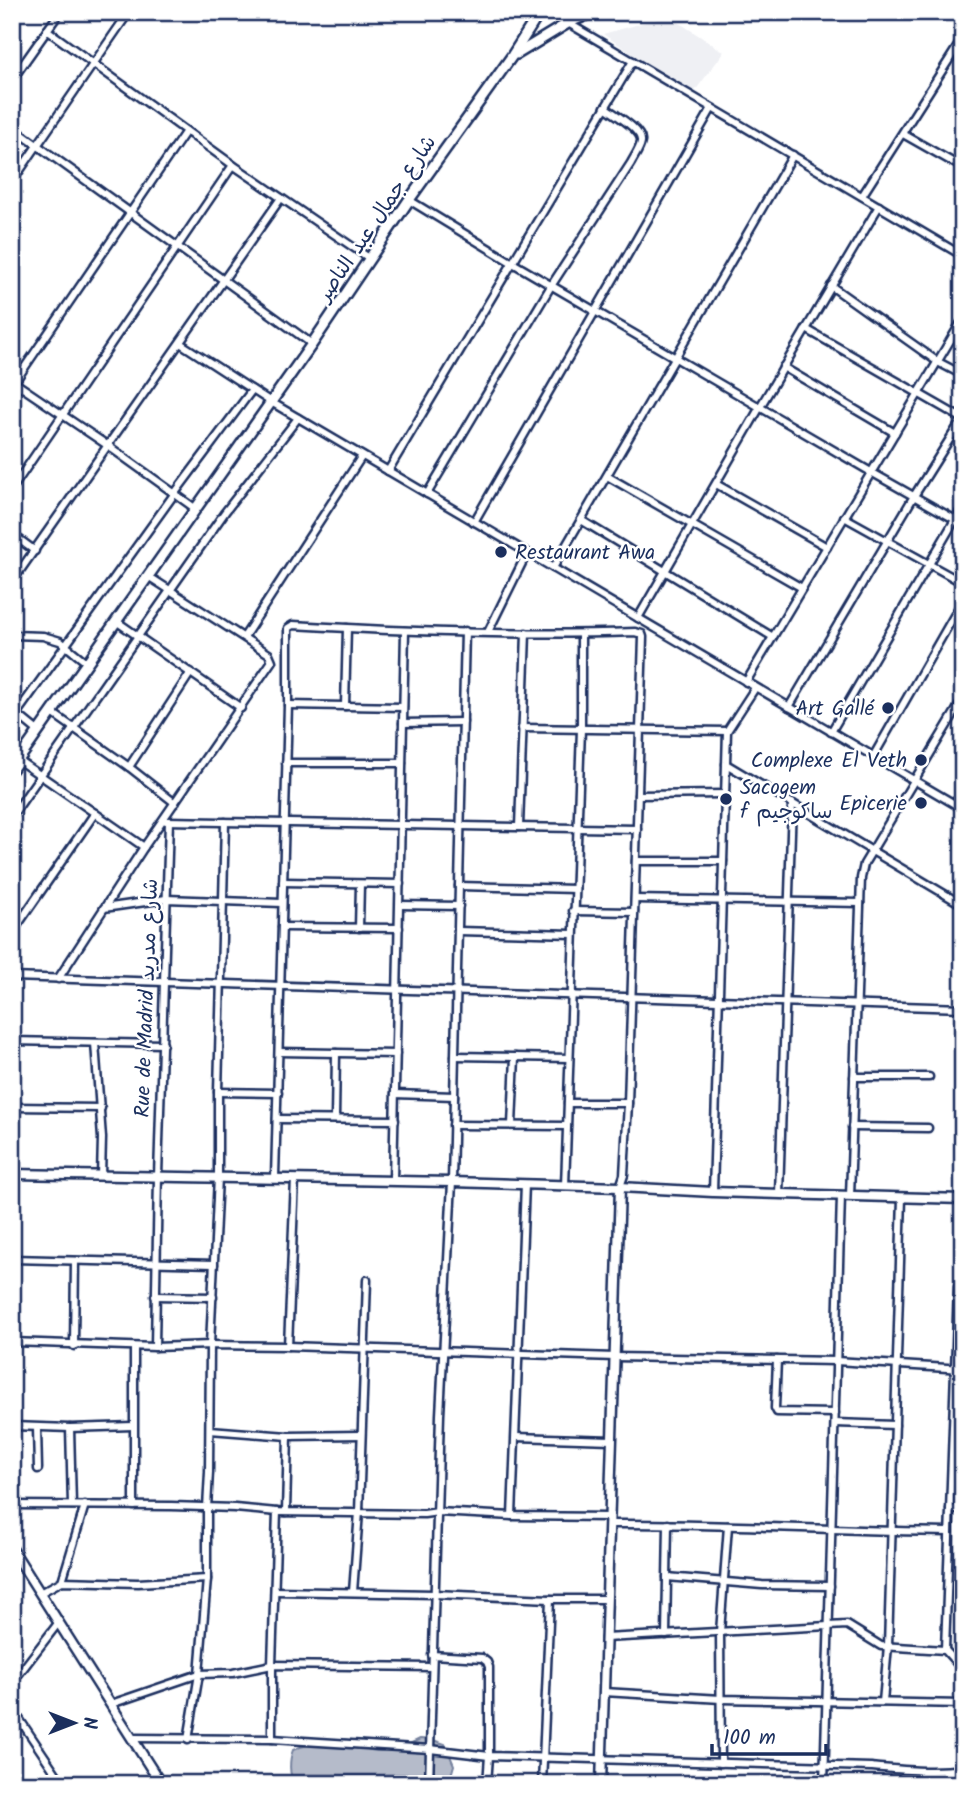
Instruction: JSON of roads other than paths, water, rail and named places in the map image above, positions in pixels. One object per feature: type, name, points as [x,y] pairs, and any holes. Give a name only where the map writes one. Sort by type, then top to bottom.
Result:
[{"type":"main road","name":"شارع جمال عبد الناصر","points":[[15,765],[312,344],[540,12]]},
{"type":"main road","name":"شارع جمال عبد الناصر","points":[[512,56],[568,23],[593,12]]},
{"type":"street","points":[[12,80],[60,12]]},
{"type":"street","points":[[12,183],[129,12]]},
{"type":"street","points":[[568,23],[963,256]]},
{"type":"street","points":[[47,30],[233,165],[369,258]]},
{"type":"street","points":[[862,196],[963,38]]},
{"type":"street","points":[[388,471],[633,61]]},
{"type":"street","points":[[427,494],[551,286],[631,163],[641,143],[638,131],[605,107]]},
{"type":"street","points":[[474,522],[712,108]]},
{"type":"street","points":[[12,127],[312,344]]},
{"type":"street","points":[[186,131],[13,383],[107,445],[196,509]]},
{"type":"street","points":[[903,134],[963,167]]},
{"type":"street","points":[[553,568],[793,156]]},
{"type":"street","points":[[12,489],[233,165]]},
{"type":"street","points":[[12,582],[281,198]]},
{"type":"street","points":[[409,200],[551,286],[963,524]]},
{"type":"street","points":[[638,618],[879,206]]},
{"type":"street","points":[[831,286],[938,362],[963,375]]},
{"type":"street","points":[[746,682],[963,319]]},
{"type":"street","points":[[789,707],[963,418],[806,329]]},
{"type":"street","points":[[180,343],[271,402],[963,809]]},
{"type":"street","points":[[783,368],[895,433]]},
{"type":"street","points":[[39,732],[14,715],[252,390]]},
{"type":"street","points":[[12,816],[225,512],[298,418]]},
{"type":"street","points":[[244,637],[362,456]]},
{"type":"street","points":[[607,476],[802,588]]},
{"type":"street","points":[[716,484],[827,547]]},
{"type":"street","points":[[831,732],[963,506]]},
{"type":"street","points":[[844,517],[963,583]]},
{"type":"street","points":[[581,520],[773,637]]},
{"type":"street","points":[[12,534],[36,551]]},
{"type":"street","points":[[488,632],[527,553]]},
{"type":"street","points":[[58,979],[144,847],[166,821],[175,803],[272,661],[269,654],[148,576]]},
{"type":"street","points":[[873,757],[963,600]]},
{"type":"street","points":[[116,621],[241,708]]},
{"type":"street","points":[[275,1177],[288,628],[293,625],[405,631],[642,634],[632,998],[624,1175],[621,1187],[601,1784]]},
{"type":"street","points":[[345,706],[347,628]]},
{"type":"street","points":[[393,1181],[405,631]]},
{"type":"street","points":[[429,1784],[434,1594],[452,1182],[465,631]]},
{"type":"street","points":[[519,827],[526,633]]},
{"type":"street","points":[[565,1186],[582,634]]},
{"type":"street","points":[[12,635],[43,636],[60,641],[86,662]]},
{"type":"street","points":[[128,767],[191,672]]},
{"type":"street","points":[[713,1192],[727,731],[755,688]]},
{"type":"street","points":[[824,1784],[836,1361],[852,1127],[861,878],[871,850],[960,711],[963,699]]},
{"type":"street","points":[[288,705],[403,707]]},
{"type":"street","points":[[51,712],[175,803]]},
{"type":"street","points":[[403,723],[463,722]]},
{"type":"street","points":[[522,727],[727,731]]},
{"type":"street","points":[[286,763],[402,764]]},
{"type":"street","points":[[726,764],[963,905]]},
{"type":"street","points":[[15,765],[40,775],[144,847]]},
{"type":"street","points":[[638,795],[726,794]]},
{"type":"street","points":[[779,1194],[792,803]]},
{"type":"street","points":[[12,933],[95,813]]},
{"type":"street","points":[[166,821],[637,829]]},
{"type":"street","name":"Rue de Madrid شارع مدريد","points":[[155,1347],[166,821]]},
{"type":"street","points":[[188,1740],[199,1674],[207,1579],[206,1508],[218,1177],[225,822]]},
{"type":"street","points":[[636,861],[723,861]]},
{"type":"street","points":[[283,882],[400,884]]},
{"type":"street","points":[[359,928],[360,884]]},
{"type":"street","points":[[459,886],[575,889]]},
{"type":"street","points":[[104,908],[166,899],[282,903]]},
{"type":"street","points":[[635,899],[860,903]]},
{"type":"street","points":[[400,905],[458,906]]},
{"type":"street","points":[[573,911],[634,912]]},
{"type":"street","points":[[282,927],[399,928]]},
{"type":"street","points":[[458,931],[573,934]]},
{"type":"street","points":[[12,977],[963,1008]]},
{"type":"street","points":[[12,1041],[163,1044]]},
{"type":"street","points":[[95,1043],[101,1108],[101,1176]]},
{"type":"street","points":[[279,1052],[396,1054]]},
{"type":"street","points":[[335,1119],[336,1053]]},
{"type":"street","points":[[455,1056],[569,1058]]},
{"type":"street","points":[[512,1125],[515,1057]]},
{"type":"street","points":[[854,1077],[929,1077]]},
{"type":"street","points":[[218,1092],[278,1093]]},
{"type":"street","points":[[395,1094],[454,1096]]},
{"type":"street","points":[[568,1103],[628,1103]]},
{"type":"street","points":[[12,1107],[101,1108]]},
{"type":"street","points":[[277,1119],[395,1120]]},
{"type":"street","points":[[453,1125],[567,1126]]},
{"type":"street","points":[[852,1127],[928,1129]]},
{"type":"street","points":[[12,1174],[275,1177],[963,1199]]},
{"type":"street","points":[[288,1346],[295,1179]]},
{"type":"street","points":[[512,1516],[525,1184]]},
{"type":"street","points":[[883,1702],[888,1646],[902,1198]]},
{"type":"street","points":[[12,1259],[214,1264]]},
{"type":"street","points":[[74,1346],[75,1261]]},
{"type":"street","points":[[353,1592],[359,1512],[367,1280]]},
{"type":"street","points":[[957,1287],[959,1369],[953,1428],[945,1650],[963,1670]]},
{"type":"street","points":[[155,1297],[214,1297]]},
{"type":"street","points":[[12,1342],[74,1346],[288,1346],[836,1361],[959,1369]]},
{"type":"street","points":[[134,1347],[134,1506]]},
{"type":"street","points":[[778,1360],[777,1412],[835,1413]]},
{"type":"street","points":[[835,1423],[895,1425]]},
{"type":"street","points":[[12,1426],[133,1426]]},
{"type":"street","points":[[37,1428],[38,1469]]},
{"type":"street","points":[[70,1428],[72,1505]]},
{"type":"street","points":[[953,1428],[963,1428]]},
{"type":"street","points":[[210,1430],[288,1436],[360,1435]]},
{"type":"street","points":[[286,1512],[288,1436]]},
{"type":"street","points":[[516,1437],[612,1440]]},
{"type":"street","points":[[12,1505],[235,1508],[277,1512],[438,1512],[668,1524],[949,1532]]},
{"type":"street","points":[[62,1581],[85,1505]]},
{"type":"street","points":[[950,1509],[963,1510]]},
{"type":"street","points":[[272,1740],[277,1512]]},
{"type":"street","points":[[666,1635],[668,1524]]},
{"type":"street","points":[[721,1763],[720,1632],[728,1526]]},
{"type":"street","points":[[12,1549],[161,1784]]},
{"type":"street","points":[[667,1577],[762,1585],[830,1586]]},
{"type":"street","points":[[40,1593],[62,1581],[138,1583],[207,1579]]},
{"type":"street","points":[[275,1591],[434,1594],[550,1600],[607,1599]]},
{"type":"street","points":[[542,1784],[550,1600]]},
{"type":"street","points":[[12,1683],[59,1622]]},
{"type":"street","points":[[605,1638],[847,1625],[881,1646],[945,1650]]},
{"type":"street","points":[[432,1655],[482,1658],[487,1661],[487,1784]]},
{"type":"street","points":[[111,1704],[199,1674],[233,1673],[272,1665],[432,1667]]},
{"type":"street","points":[[604,1692],[721,1699],[963,1704]]},
{"type":"street","points":[[12,1708],[57,1774],[59,1784]]},
{"type":"street","points":[[132,1738],[272,1740],[542,1758],[940,1772],[963,1769]]},
{"type":"water","points":[[420,1739],[445,1744],[454,1765],[447,1784],[294,1784],[292,1780],[290,1767],[293,1750],[301,1747],[331,1743],[383,1751]]},
{"type":"place","name":"Restaurant Awa","points":[[501,552]]},
{"type":"place","name":"Art Gallé","points":[[888,708]]},
{"type":"place","name":"Complexe El Veth","points":[[921,760]]},
{"type":"place","name":"Sacogem f ساكوجيم","points":[[726,799]]},
{"type":"place","name":"Epicerie","points":[[921,803]]}]
